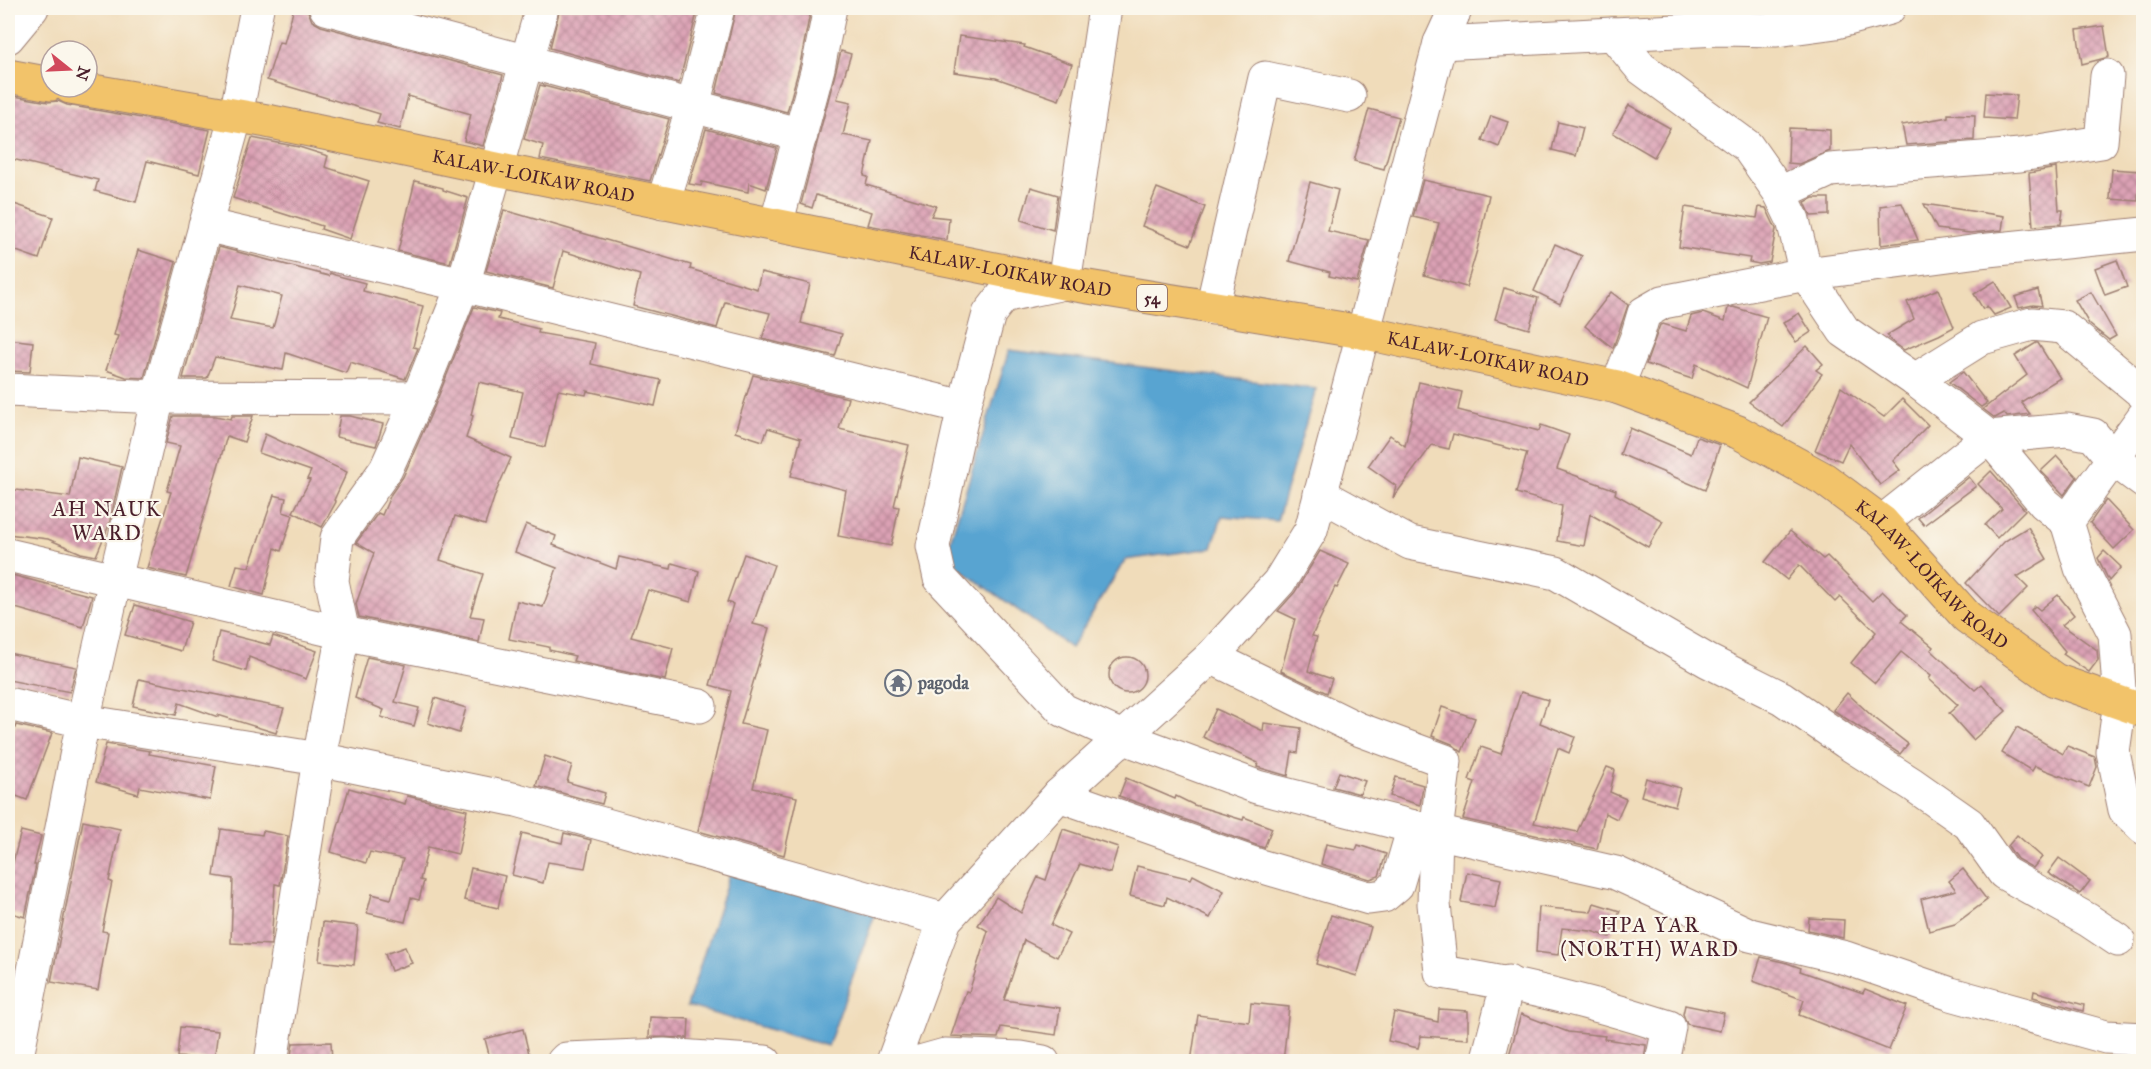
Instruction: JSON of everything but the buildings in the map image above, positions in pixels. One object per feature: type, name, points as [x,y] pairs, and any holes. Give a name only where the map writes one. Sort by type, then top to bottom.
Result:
[{"type":"main road","points":[[8,76],[39,82]]},
{"type":"main road","name":"KALAW-LOIKAW ROAD","points":[[99,92],[236,115],[1064,283],[1362,333],[1617,387],[1738,432],[1824,479],[1882,522],[1967,617],[2055,680],[2132,706]]},
{"type":"street","points":[[8,36],[32,8]]},
{"type":"street","points":[[16,1062],[83,721],[115,580],[158,397],[236,115],[257,8]]},
{"type":"street","points":[[326,8],[801,135]]},
{"type":"street","points":[[271,1062],[319,759],[342,633],[332,581],[337,538],[386,469],[418,398],[463,285],[542,8]]},
{"type":"street","points":[[663,203],[693,106],[718,8]]},
{"type":"street","points":[[776,225],[818,68],[830,8]]},
{"type":"street","points":[[1105,8],[1064,283],[1003,296],[989,314],[964,407],[933,546],[940,578],[1063,710],[1122,737],[1257,787],[1425,830],[1616,873],[1750,935],[1846,958],[1951,994],[2106,1037],[2144,1039]]},
{"type":"street","points":[[893,1062],[945,920],[1059,795],[1211,657],[1279,582],[1311,530],[1440,43],[1456,8]]},
{"type":"street","points":[[1440,43],[1720,29],[1777,30],[1836,22],[1889,8]]},
{"type":"street","points":[[1613,34],[1641,68],[1747,146],[1780,193],[1793,220],[1806,274],[1844,331],[1915,380],[1989,437],[2044,503],[2067,522],[2081,568],[2115,634],[2132,706],[2113,753],[2125,810],[2144,828]]},
{"type":"street","points":[[1780,193],[1830,170],[2020,155],[2101,142],[2107,76]]},
{"type":"street","points":[[1212,308],[1265,78],[1349,96]]},
{"type":"street","points":[[206,225],[964,407]]},
{"type":"street","points":[[1617,387],[1644,313],[1663,302],[1806,274],[1979,251],[2144,234]]},
{"type":"street","points":[[1915,380],[1982,338],[2032,324],[2063,327],[2144,394]]},
{"type":"street","points":[[8,390],[158,397],[418,398]]},
{"type":"street","points":[[2067,522],[2144,416]]},
{"type":"street","points":[[1882,522],[1989,437],[2067,430],[2093,435],[2113,459],[2144,482]]},
{"type":"street","points":[[1320,494],[1410,543],[1556,573],[1708,661],[1782,698],[1969,824],[2004,873],[2088,920],[2118,940]]},
{"type":"street","points":[[8,555],[342,633],[700,706]]},
{"type":"street","points":[[1059,795],[1260,866],[1369,898],[1384,896],[1397,885],[1425,830],[1445,761],[1358,729],[1211,657]]},
{"type":"street","points":[[8,704],[83,721],[319,759],[517,800],[945,920]]},
{"type":"street","points":[[1425,830],[1441,972],[1508,982],[1603,1005],[1669,1027],[1662,1062]]},
{"type":"street","points":[[1487,1062],[1508,982]]},
{"type":"street","points":[[563,1062],[566,1059],[663,1055],[765,1062]]},
{"type":"street","points":[[920,1062],[945,1055],[1042,1062]]},
{"type":"water","points":[[1009,350],[1316,389],[1277,521],[1222,516],[1212,548],[1125,560],[1071,648],[945,558]]},
{"type":"water","points":[[730,873],[875,914],[828,1046],[687,1006]]},
{"type":"place","name":"pagoda","points":[[898,683]]},
{"type":"district","name":"AH NAUK WARD","points":[[107,521]]},
{"type":"district","name":"HPA YAR (NORTH) WARD","points":[[1650,937]]}]
